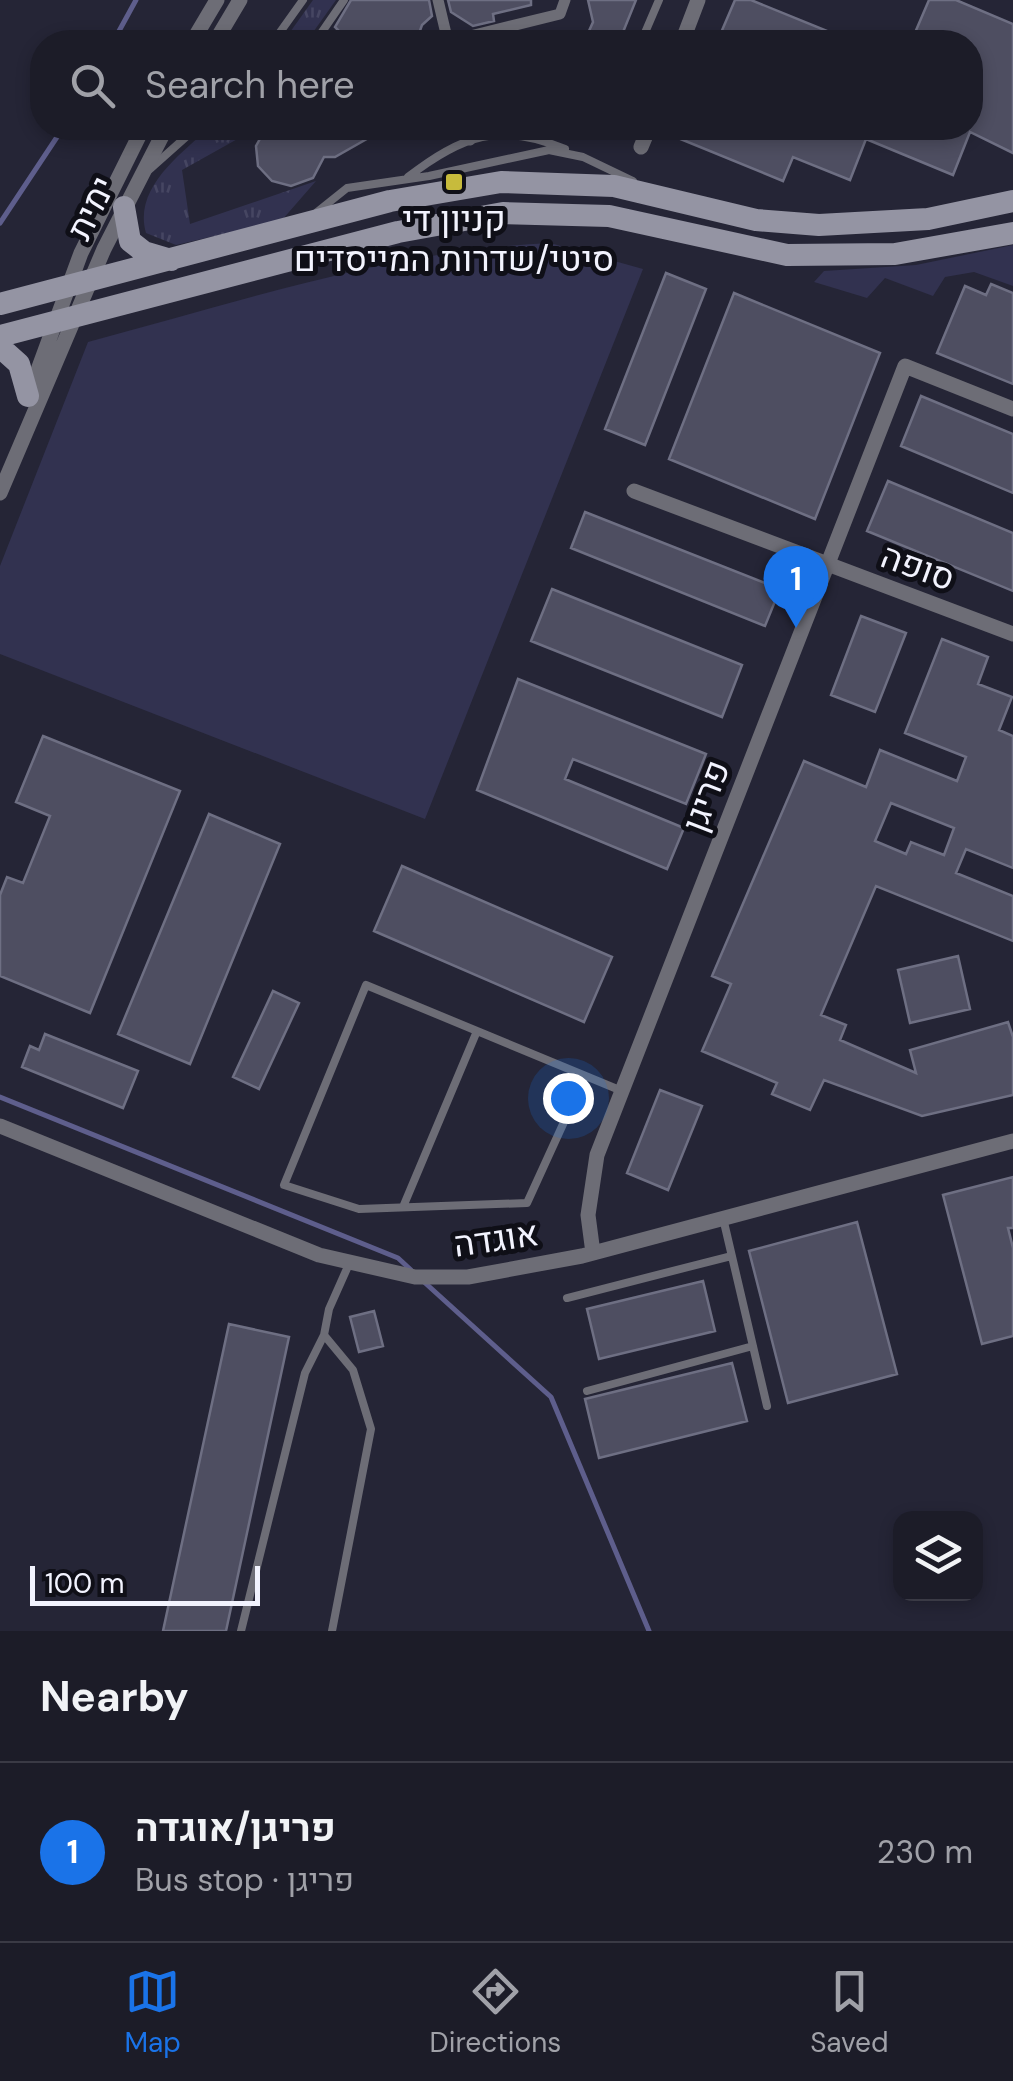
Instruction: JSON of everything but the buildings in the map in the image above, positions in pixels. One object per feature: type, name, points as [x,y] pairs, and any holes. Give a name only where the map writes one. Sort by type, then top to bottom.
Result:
[{"type":"main road","points":[[0,304],[424,193],[501,182],[588,182],[756,220],[858,226],[928,219],[1013,201]]},
{"type":"main road","points":[[124,207],[123,220],[130,241],[144,252],[171,260]]},
{"type":"main road","points":[[0,336],[398,232],[503,214],[585,213],[751,250],[818,256],[932,250],[1013,233]]},
{"type":"main road","points":[[0,347],[19,364],[28,396]]},
{"type":"street","points":[[199,30],[216,0]]},
{"type":"street","points":[[222,30],[240,0]]},
{"type":"street","points":[[438,0],[444,30]]},
{"type":"street","points":[[495,30],[560,14],[565,0]]},
{"type":"street","points":[[687,30],[698,0]]},
{"type":"street","name":"ימית","points":[[78,284],[138,140]]},
{"type":"street","name":"ימית","points":[[78,284],[160,140]]},
{"type":"street","points":[[0,493],[78,284]]},
{"type":"street","points":[[15,454],[28,396],[64,320]]},
{"type":"street","name":"פריגן","points":[[593,1253],[590,1186],[622,1091],[905,366],[1013,409]]},
{"type":"street","name":"סופה","points":[[634,491],[1013,634]]},
{"type":"street","name":"אוגדה","points":[[0,1126],[348,1264],[414,1277],[468,1276],[593,1253],[1013,1141]]},
{"type":"lane","points":[[282,30],[303,0]]},
{"type":"lane","points":[[323,30],[344,0]]},
{"type":"lane","points":[[646,30],[658,0]]},
{"type":"lane","points":[[139,178],[182,140]]},
{"type":"lane","points":[[407,178],[458,140]]},
{"type":"lane","points":[[537,140],[583,156],[664,197]]},
{"type":"lane","points":[[304,226],[346,188],[533,152],[583,156]]},
{"type":"lane","points":[[586,1076],[528,1203],[359,1209],[284,1185],[366,985],[476,1031],[586,1076],[622,1091]]},
{"type":"lane","points":[[403,1207],[476,1031]]},
{"type":"lane","points":[[722,1218],[768,1406]]},
{"type":"lane","points":[[567,1298],[731,1256]]},
{"type":"lane","points":[[240,1631],[305,1373],[324,1335],[329,1309],[348,1264]]},
{"type":"lane","points":[[324,1335],[353,1370],[371,1429],[332,1631]]},
{"type":"lane","points":[[586,1391],[753,1346]]},
{"type":"green space","points":[[313,0],[336,0],[315,30],[292,30]]},
{"type":"green space","points":[[196,140],[236,140],[182,170],[190,224],[316,181],[282,220],[176,245],[146,233],[144,217],[153,187]]},
{"type":"green space","points":[[550,243],[643,269],[425,819],[0,654],[0,566],[88,342],[374,267],[491,248]]},
{"type":"green space","points":[[1013,245],[1013,286],[974,272],[945,277],[933,296],[885,278],[867,298],[814,282],[824,271],[916,265]]},
{"type":"waterway","points":[[120,30],[136,0]]},
{"type":"waterway","points":[[0,223],[55,140]]},
{"type":"waterway","points":[[0,1097],[398,1258],[411,1270]]},
{"type":"waterway","points":[[423,1281],[551,1397],[649,1631]]},
{"type":"place","name":"קניון די סיטי/שדרות המייסדים","points":[[454,182]]},
{"type":"place","name":"פריגן/אוגדה","points":[[796,628]]}]
